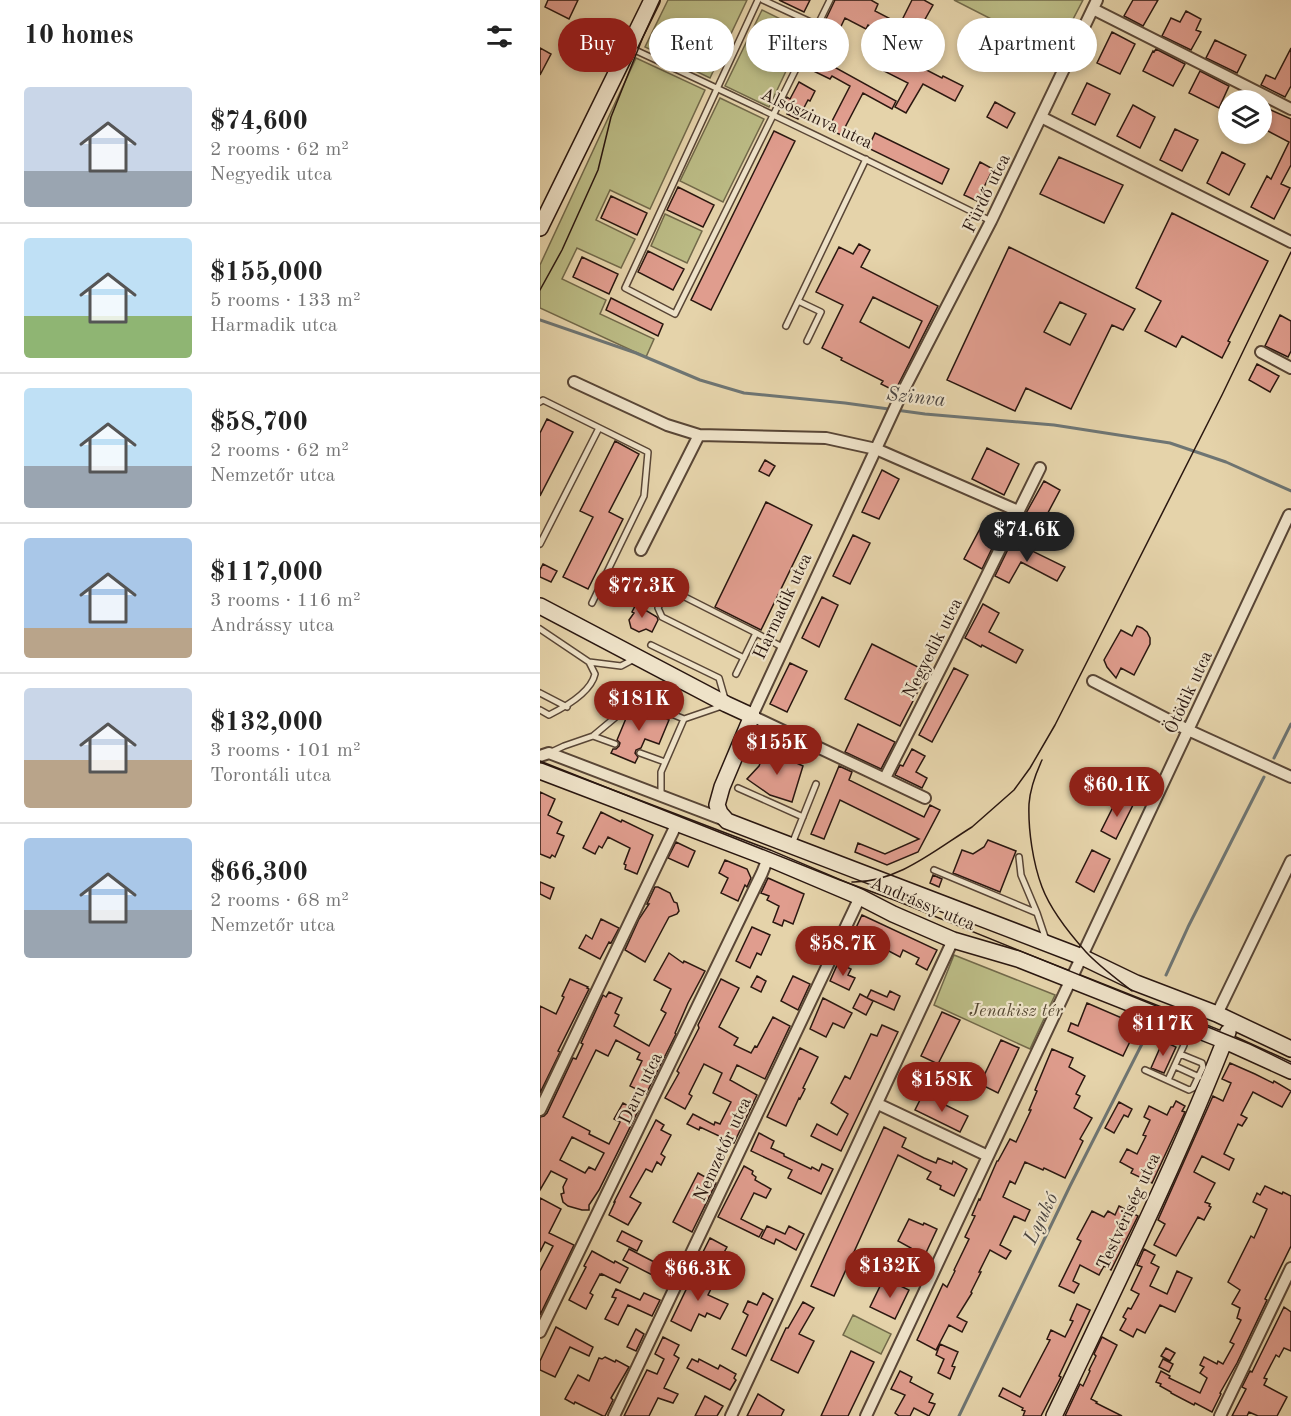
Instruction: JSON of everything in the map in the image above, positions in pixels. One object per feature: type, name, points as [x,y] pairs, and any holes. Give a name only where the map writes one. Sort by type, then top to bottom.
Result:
[{"type":"street","points":[[637,31],[652,0]]},
{"type":"street","points":[[1095,4],[1291,109]]},
{"type":"street","name":"Fürdő utca","points":[[886,426],[991,221],[1095,4]]},
{"type":"street","points":[[540,228],[617,72]]},
{"type":"street","points":[[1041,117],[1291,242]]},
{"type":"street","points":[[1261,352],[1291,368]]},
{"type":"street","points":[[574,382],[667,425],[699,435],[826,438],[876,449],[1018,512]]},
{"type":"street","name":"Harmadik utca","points":[[719,814],[722,787],[752,716],[886,426]]},
{"type":"street","points":[[641,550],[699,435]]},
{"type":"street","name":"Negyedik utca","points":[[885,778],[1040,468]]},
{"type":"street","name":"Ötödik utca","points":[[866,1416],[1290,516]]},
{"type":"street","points":[[540,606],[726,704],[925,798]]},
{"type":"street","points":[[1092,681],[1188,730],[1291,777]]},
{"type":"street","name":"Andrássy utca","points":[[544,754],[662,797],[719,814],[890,885],[1082,957],[1136,983],[1233,1021],[1291,1049]]},
{"type":"street","name":"Andrássy utca","points":[[540,771],[768,858],[953,940],[1018,959],[1225,1041],[1291,1071]]},
{"type":"street","points":[[693,829],[719,814]]},
{"type":"street","points":[[540,1110],[677,823]]},
{"type":"street","name":"Daru utca","points":[[540,1332],[768,858]]},
{"type":"street","points":[[1217,1014],[1291,861]]},
{"type":"street","name":"Nemzetőr utca","points":[[614,1416],[860,897]]},
{"type":"street","points":[[731,1416],[953,940]]},
{"type":"street","name":"Testvériség utca","points":[[1054,1416],[1138,1238],[1207,1085],[1233,1021]]},
{"type":"street","points":[[878,1104],[988,1156]]},
{"type":"street","points":[[1220,1416],[1291,1268]]},
{"type":"lane","points":[[758,0],[625,288],[675,314],[794,72]]},
{"type":"lane","points":[[764,0],[802,18]]},
{"type":"lane","points":[[821,18],[830,0]]},
{"type":"lane","name":"Alsószinva utca","points":[[637,51],[991,221]]},
{"type":"lane","points":[[786,326],[866,159]]},
{"type":"lane","points":[[798,301],[821,312],[807,341]]},
{"type":"lane","points":[[540,402],[543,400],[648,452],[644,496],[592,603]]},
{"type":"lane","points":[[540,544],[598,428]]},
{"type":"lane","points":[[744,657],[662,617],[658,608],[665,594],[673,591],[784,648]]},
{"type":"lane","points":[[540,629],[589,662],[596,674],[587,689],[567,707],[549,715],[540,710]]},
{"type":"lane","points":[[736,674],[756,633]]},
{"type":"lane","points":[[544,754],[593,736],[617,716],[623,702],[630,697],[684,719],[726,704],[719,678],[651,645]]},
{"type":"lane","points":[[589,662],[621,666],[637,658]]},
{"type":"lane","points":[[540,693],[567,707]]},
{"type":"lane","points":[[662,797],[661,772],[684,719]]},
{"type":"lane","points":[[593,736],[615,744]]},
{"type":"lane","points":[[639,753],[665,762]]},
{"type":"lane","points":[[792,846],[816,784]]},
{"type":"lane","points":[[738,788],[803,817]]},
{"type":"lane","points":[[1019,857],[1021,875],[1048,944]]},
{"type":"lane","points":[[934,870],[1037,913]]},
{"type":"lane","points":[[1168,1080],[1184,1045],[1183,1039],[1172,1031]]},
{"type":"lane","points":[[1145,1070],[1189,1090],[1193,1088],[1199,1077],[1203,1067],[1202,1063],[1180,1054]]},
{"type":"lane","points":[[1175,1066],[1199,1077]]},
{"type":"green space","points":[[668,0],[747,0],[734,27],[734,18],[659,18]]},
{"type":"green space","points":[[954,0],[1083,0],[1074,18],[989,18]]},
{"type":"green space","points":[[762,10],[778,18],[758,18]]},
{"type":"green space","points":[[746,43],[746,72],[786,72],[769,107],[725,86],[732,72],[734,72]]},
{"type":"green space","points":[[637,58],[649,64],[649,72],[666,72],[705,90],[650,209],[610,190],[596,220],[635,239],[621,268],[577,248],[562,279],[606,300],[600,314],[654,339],[646,357],[540,308],[540,265],[630,72],[637,72]]},
{"type":"green space","points":[[697,72],[713,72],[710,78]]},
{"type":"green space","points":[[720,98],[764,119],[723,202],[680,181]]},
{"type":"green space","points":[[665,214],[702,231],[687,263],[651,246]]},
{"type":"green space","name":"Jenakisz tér","points":[[954,955],[1055,995],[1030,1049],[934,1005]]},
{"type":"green space","points":[[853,1315],[891,1334],[881,1354],[843,1335]]},
{"type":"building","points":[[548,0],[578,0],[569,18],[545,7]]},
{"type":"building","points":[[779,0],[810,0],[804,12]]},
{"type":"building","points":[[835,0],[871,0],[878,4],[875,11],[888,18],[861,18],[861,26],[849,18],[826,18]]},
{"type":"building","points":[[912,0],[924,0],[933,5],[926,18],[903,18]]},
{"type":"building","points":[[1133,0],[1158,0],[1143,26],[1124,16]]},
{"type":"building","points":[[1186,11],[1201,19],[1196,30],[1201,32],[1191,50],[1162,36],[1171,18],[1180,22]]},
{"type":"building","points":[[1112,32],[1135,44],[1120,74],[1097,63]]},
{"type":"building","points":[[1215,40],[1246,55],[1237,73],[1206,58]]},
{"type":"building","points":[[540,48],[551,54],[540,75]]},
{"type":"building","points":[[1291,48],[1291,86],[1285,97],[1261,85],[1266,75],[1275,79]]},
{"type":"building","points":[[1156,49],[1185,64],[1173,86],[1143,71]]},
{"type":"building","points":[[1200,71],[1229,86],[1227,90],[1218,90],[1218,108],[1189,93]]},
{"type":"building","points":[[815,72],[843,72],[896,101],[892,109],[863,93],[841,135],[828,129],[850,86],[832,76],[830,79]]},
{"type":"building","points":[[886,72],[930,72],[963,86],[955,101],[923,84],[906,113],[895,107],[908,83]]},
{"type":"building","points":[[799,82],[815,91],[798,119],[787,114],[789,111],[782,108],[787,97],[790,99]]},
{"type":"building","points":[[1087,83],[1110,94],[1095,125],[1072,114]]},
{"type":"building","points":[[995,102],[1015,113],[1007,128],[987,117]]},
{"type":"building","points":[[1133,105],[1155,117],[1140,148],[1117,136]]},
{"type":"building","points":[[1272,110],[1291,119],[1291,165],[1281,184],[1290,188],[1274,219],[1251,207],[1267,176],[1271,179],[1289,142],[1272,133]]},
{"type":"building","points":[[1175,129],[1198,140],[1182,171],[1160,160]]},
{"type":"building","points":[[774,131],[795,141],[711,310],[691,300]]},
{"type":"building","points":[[875,133],[949,169],[942,184],[868,148]]},
{"type":"building","points":[[1222,152],[1245,164],[1229,195],[1207,183]]},
{"type":"building","points":[[1059,157],[1123,185],[1104,223],[1040,194]]},
{"type":"building","points":[[980,162],[993,169],[977,201],[964,195]]},
{"type":"building","points":[[678,187],[714,205],[703,227],[667,210]]},
{"type":"building","points":[[611,196],[647,213],[637,235],[601,218]]},
{"type":"building","points":[[1172,213],[1268,261],[1228,341],[1230,342],[1222,358],[1182,336],[1176,347],[1145,331],[1161,301],[1136,288]]},
{"type":"building","points":[[859,244],[870,250],[861,267],[938,306],[895,391],[881,384],[883,381],[822,348],[843,305],[816,292],[839,247],[853,254]],"holes":[[[873,297],[922,321],[909,348],[860,322]]]},
{"type":"building","points":[[1009,247],[1135,309],[1123,330],[1112,325],[1071,409],[1026,388],[1015,411],[947,380]],"holes":[[[1060,302],[1086,314],[1070,345],[1044,332]]]},
{"type":"building","points":[[648,251],[684,269],[673,290],[638,272]]},
{"type":"building","points":[[582,257],[618,274],[609,294],[573,277]]},
{"type":"building","points":[[611,298],[663,324],[658,336],[606,310]]},
{"type":"building","points":[[1280,315],[1291,321],[1291,351],[1288,357],[1265,346]]},
{"type":"building","points":[[1257,364],[1279,376],[1270,392],[1249,380]]},
{"type":"building","points":[[547,419],[573,432],[540,496],[540,433]]},
{"type":"building","points":[[615,441],[639,454],[609,512],[623,519],[588,589],[563,577],[593,517],[580,511]]},
{"type":"building","points":[[987,448],[1019,464],[1004,495],[972,479]]},
{"type":"building","points":[[765,460],[775,466],[769,476],[759,471]]},
{"type":"building","points":[[882,470],[899,479],[879,519],[862,512]]},
{"type":"building","points":[[1044,481],[1060,490],[1042,524],[1025,515]]},
{"type":"building","points":[[766,502],[812,525],[761,630],[715,607]]},
{"type":"building","points":[[982,525],[999,534],[982,569],[964,559]]},
{"type":"building","points":[[853,535],[870,543],[850,584],[833,576]]},
{"type":"building","points":[[1012,541],[1065,567],[1057,581],[1021,562],[1009,583],[995,576]]},
{"type":"building","points":[[543,564],[557,571],[551,582],[540,577]]},
{"type":"building","points":[[822,597],[838,605],[819,647],[802,638]]},
{"type":"building","points":[[638,600],[647,605],[645,610],[657,617],[658,620],[652,632],[646,629],[639,632],[631,628],[629,620]]},
{"type":"building","points":[[983,604],[999,613],[989,632],[1023,650],[1016,663],[965,638]]},
{"type":"building","points":[[1137,626],[1147,632],[1150,644],[1134,675],[1121,668],[1116,678],[1104,660],[1121,630],[1132,636]]},
{"type":"building","points":[[872,644],[928,672],[900,726],[845,699]]},
{"type":"building","points":[[790,663],[807,671],[787,712],[770,704]]},
{"type":"building","points":[[954,668],[968,675],[932,742],[919,735]]},
{"type":"building","points":[[632,704],[669,720],[659,744],[645,739],[641,748],[636,750],[638,757],[635,763],[611,753],[619,746],[620,743],[617,740]]},
{"type":"building","points":[[858,724],[895,742],[881,769],[845,752]]},
{"type":"building","points":[[766,749],[803,766],[792,802],[770,795],[747,779],[759,766]]},
{"type":"building","points":[[912,749],[925,756],[916,772],[927,778],[922,788],[895,775]]},
{"type":"building","points":[[839,766],[852,772],[849,780],[924,817],[930,805],[940,810],[918,852],[887,865],[855,852],[858,843],[885,854],[919,839],[840,800],[824,839],[811,834]]},
{"type":"building","points":[[540,792],[555,799],[548,815],[562,822],[557,833],[564,836],[555,857],[552,855],[550,858],[540,854]]},
{"type":"building","points":[[1118,797],[1133,805],[1116,839],[1101,831]]},
{"type":"building","points":[[601,812],[653,835],[637,874],[625,869],[624,864],[630,848],[608,837],[602,848],[599,846],[595,854],[583,848]]},
{"type":"building","points":[[988,840],[1016,851],[1000,892],[953,873],[962,850],[973,854],[984,847]]},
{"type":"building","points":[[676,842],[695,851],[688,867],[668,858]]},
{"type":"building","points":[[1092,850],[1110,859],[1094,892],[1076,882]]},
{"type":"building","points":[[725,860],[747,869],[751,878],[738,901],[721,893],[728,878],[719,873]]},
{"type":"building","points":[[933,875],[942,879],[939,887],[930,883]]},
{"type":"building","points":[[768,878],[804,894],[793,924],[784,920],[782,926],[773,922],[779,906],[767,900],[769,896],[761,893]]},
{"type":"building","points":[[540,882],[554,888],[550,899],[540,894]]},
{"type":"building","points":[[655,887],[670,893],[679,911],[669,917],[645,962],[625,950],[639,919],[649,904],[647,904]]},
{"type":"building","points":[[862,915],[937,950],[927,970],[916,964],[919,958],[903,950],[900,957],[887,950],[883,958],[870,952],[875,941],[854,932]]},
{"type":"building","points":[[601,919],[619,928],[600,959],[579,948],[586,935],[592,939]]},
{"type":"building","points":[[752,927],[770,935],[761,955],[757,953],[750,968],[736,961]]},
{"type":"building","points":[[815,934],[831,942],[820,962],[805,954]]},
{"type":"building","points":[[669,953],[683,963],[684,961],[705,971],[646,1094],[630,1086],[642,1061],[637,1059],[640,1053],[616,1040],[608,1056],[596,1050],[563,1117],[609,1144],[620,1122],[614,1119],[623,1103],[638,1111],[599,1190],[589,1205],[589,1210],[568,1206],[563,1202],[561,1194],[564,1193],[563,1187],[567,1179],[551,1171],[540,1190],[540,1117],[547,1113],[573,1058],[576,1059],[603,995],[606,997],[609,992],[622,998],[615,1013],[619,1015],[614,1026],[649,1046],[666,1013],[661,1010],[671,989],[654,980]],"holes":[[[572,1137],[604,1153],[595,1170],[589,1167],[585,1173],[560,1160]]]},
{"type":"building","points":[[838,963],[851,969],[848,975],[855,978],[849,990],[830,981]]},
{"type":"building","points":[[757,976],[766,981],[761,992],[751,987]]},
{"type":"building","points":[[793,976],[810,984],[798,1010],[781,1001]]},
{"type":"building","points":[[570,979],[589,989],[540,1093],[540,1006],[556,1014]]},
{"type":"building","points":[[721,979],[739,988],[719,1027],[738,1038],[734,1045],[751,1053],[755,1046],[757,1047],[773,1017],[790,1026],[765,1079],[737,1065],[730,1080],[757,1095],[734,1143],[700,1127],[699,1130],[687,1124],[693,1114],[714,1125],[715,1122],[720,1124],[731,1102],[713,1093],[722,1073],[704,1064],[689,1094],[692,1096],[685,1109],[665,1098],[679,1073],[677,1071]]},
{"type":"building","points":[[871,990],[887,997],[890,991],[900,996],[894,1010],[867,998]]},
{"type":"building","points":[[860,994],[873,1001],[866,1015],[853,1008]]},
{"type":"building","points":[[823,998],[852,1013],[844,1028],[833,1023],[826,1037],[810,1029]]},
{"type":"building","points":[[1087,1003],[1138,1025],[1123,1056],[1068,1031],[1071,1023],[1078,1026]]},
{"type":"building","points":[[942,1012],[960,1020],[938,1064],[921,1056]]},
{"type":"building","points":[[882,1025],[898,1032],[841,1151],[811,1136],[817,1124],[837,1135],[848,1114],[831,1103],[845,1076],[850,1079],[871,1034],[877,1036]]},
{"type":"building","points":[[1001,1040],[1019,1048],[998,1093],[980,1084]]},
{"type":"building","points":[[1163,1041],[1176,1047],[1164,1073],[1151,1068]]},
{"type":"building","points":[[800,1048],[818,1057],[786,1126],[767,1117]]},
{"type":"building","points":[[1052,1049],[1073,1058],[1069,1067],[1085,1076],[1076,1094],[1080,1096],[1074,1108],[1092,1118],[1080,1139],[1083,1141],[1065,1178],[1025,1162],[1015,1184],[1010,1181],[1003,1197],[1030,1210],[1025,1221],[1014,1216],[1000,1245],[1011,1251],[1006,1259],[990,1250],[972,1293],[957,1317],[967,1322],[962,1332],[949,1325],[936,1350],[917,1340],[943,1284],[947,1287],[955,1271],[969,1239],[965,1237],[975,1216],[972,1215],[997,1161],[1010,1139],[1016,1142],[1031,1110],[1029,1110],[1037,1091],[1035,1090]]},
{"type":"building","points":[[1230,1063],[1273,1083],[1274,1081],[1291,1091],[1282,1107],[1253,1092],[1241,1115],[1247,1118],[1242,1126],[1238,1124],[1224,1154],[1234,1159],[1229,1170],[1202,1156],[1194,1172],[1215,1183],[1205,1202],[1211,1207],[1204,1220],[1198,1217],[1176,1256],[1154,1245],[1165,1224],[1158,1220],[1213,1096],[1223,1101],[1231,1083],[1222,1079]]},
{"type":"building","points":[[923,1094],[968,1116],[960,1132],[915,1110]]},
{"type":"building","points":[[1176,1101],[1185,1106],[1182,1111],[1185,1112],[1152,1183],[1131,1173],[1133,1169],[1120,1162],[1127,1149],[1137,1154],[1146,1136],[1143,1135],[1150,1120],[1144,1117],[1149,1106],[1167,1115]]},
{"type":"building","points":[[1119,1102],[1132,1109],[1128,1117],[1124,1115],[1114,1133],[1105,1128]]},
{"type":"building","points":[[656,1120],[664,1125],[661,1130],[671,1135],[661,1154],[665,1157],[661,1165],[657,1162],[652,1172],[646,1169],[630,1197],[641,1203],[628,1225],[609,1215]]},
{"type":"building","points":[[884,1127],[906,1138],[902,1147],[936,1163],[938,1158],[952,1164],[953,1161],[967,1169],[954,1196],[927,1179],[931,1172],[898,1155],[834,1296],[811,1286]]},
{"type":"building","points":[[759,1133],[774,1141],[771,1148],[784,1156],[811,1169],[812,1167],[819,1171],[822,1164],[833,1169],[821,1194],[788,1178],[792,1170],[751,1151]]},
{"type":"building","points":[[744,1166],[753,1171],[755,1180],[771,1189],[766,1198],[754,1193],[741,1219],[763,1230],[759,1237],[718,1217]]},
{"type":"building","points":[[698,1173],[716,1183],[692,1232],[673,1222]]},
{"type":"building","points":[[1265,1186],[1291,1196],[1291,1246],[1212,1412],[1171,1393],[1156,1382],[1161,1371],[1170,1376],[1169,1378],[1200,1393],[1207,1378],[1200,1373],[1204,1367],[1200,1365],[1204,1357],[1217,1364],[1218,1361],[1223,1364],[1234,1344],[1230,1342],[1241,1320],[1237,1318],[1240,1308],[1232,1304],[1240,1290],[1228,1282],[1251,1236],[1254,1238],[1267,1209],[1253,1202],[1257,1193],[1260,1195]]},
{"type":"building","points":[[540,1198],[561,1209],[549,1233],[574,1245],[540,1315],[540,1271],[553,1246],[545,1242],[540,1252]]},
{"type":"building","points":[[1119,1206],[1138,1216],[1111,1270],[1104,1266],[1099,1275],[1080,1265],[1073,1281],[1079,1284],[1074,1293],[1059,1286],[1081,1241],[1077,1239],[1092,1211],[1104,1217],[1108,1211],[1115,1215]]},
{"type":"building","points":[[909,1219],[937,1229],[924,1257],[898,1241]]},
{"type":"building","points":[[767,1226],[785,1234],[789,1226],[804,1234],[796,1250],[776,1239],[774,1244],[761,1238]]},
{"type":"building","points":[[622,1231],[642,1241],[637,1251],[617,1241]]},
{"type":"building","points":[[710,1238],[727,1247],[719,1261],[703,1252]]},
{"type":"building","points":[[629,1249],[660,1265],[662,1262],[665,1263],[667,1258],[678,1264],[668,1283],[623,1260]]},
{"type":"building","points":[[1144,1249],[1155,1255],[1151,1263],[1159,1267],[1150,1286],[1167,1294],[1177,1271],[1192,1278],[1175,1312],[1160,1305],[1145,1333],[1137,1329],[1133,1337],[1120,1330],[1126,1319],[1123,1317],[1128,1308],[1131,1309],[1139,1294],[1131,1290],[1142,1267],[1137,1265]]},
{"type":"building","points":[[592,1251],[628,1268],[620,1283],[600,1274],[590,1293],[593,1295],[586,1309],[569,1300]]},
{"type":"building","points":[[696,1269],[716,1279],[708,1295],[728,1304],[720,1319],[707,1313],[705,1317],[699,1314],[691,1331],[671,1321]]},
{"type":"building","points":[[884,1278],[909,1290],[895,1319],[870,1307]]},
{"type":"building","points":[[616,1289],[640,1300],[644,1293],[660,1300],[652,1316],[628,1305],[618,1325],[605,1319],[616,1298],[612,1297]]},
{"type":"building","points":[[763,1293],[773,1299],[746,1356],[732,1349],[748,1315],[743,1312],[748,1301],[757,1305]]},
{"type":"building","points":[[803,1302],[814,1308],[799,1334],[814,1341],[798,1373],[771,1360],[786,1328]]},
{"type":"building","points":[[1077,1304],[1090,1310],[1059,1376],[1061,1377],[1041,1416],[1023,1416],[1025,1411],[1022,1410],[1023,1408],[999,1396],[1003,1388],[1020,1397],[1050,1340],[1047,1339],[1051,1330],[1065,1337],[1073,1321],[1070,1320]]},
{"type":"building","points":[[1284,1307],[1291,1312],[1291,1351],[1284,1348],[1279,1357],[1276,1355],[1264,1378],[1267,1379],[1264,1385],[1287,1397],[1277,1416],[1258,1416],[1249,1412],[1247,1416],[1232,1416],[1246,1389],[1242,1387],[1250,1371],[1252,1372]]},
{"type":"building","points":[[556,1327],[593,1347],[589,1356],[570,1347],[555,1377],[540,1370],[540,1361]]},
{"type":"building","points":[[636,1329],[644,1334],[636,1351],[627,1347]]},
{"type":"building","points":[[663,1337],[679,1345],[674,1355],[679,1358],[664,1388],[678,1394],[673,1403],[658,1398],[649,1416],[624,1416],[647,1370],[657,1374],[664,1359],[655,1354]]},
{"type":"building","points":[[1102,1337],[1117,1345],[1091,1399],[1122,1416],[1065,1416],[1080,1384],[1083,1386]]},
{"type":"building","points":[[940,1344],[958,1352],[950,1379],[938,1373],[944,1359],[936,1355]]},
{"type":"building","points":[[1166,1348],[1175,1353],[1170,1361],[1161,1356]]},
{"type":"building","points":[[851,1351],[874,1362],[848,1416],[821,1416]]},
{"type":"building","points":[[605,1357],[629,1367],[603,1416],[565,1399],[578,1375],[589,1381],[599,1358]]},
{"type":"building","points":[[692,1359],[698,1362],[699,1359],[718,1369],[720,1365],[736,1374],[734,1378],[736,1380],[730,1390],[687,1368]]},
{"type":"building","points":[[1163,1359],[1173,1364],[1169,1372],[1159,1367]]},
{"type":"building","points":[[900,1371],[912,1377],[910,1382],[933,1394],[929,1402],[935,1404],[929,1416],[914,1408],[910,1416],[899,1416],[895,1413],[905,1395],[891,1389]]},
{"type":"building","points":[[758,1394],[784,1410],[781,1416],[747,1416]]},
{"type":"building","points":[[705,1396],[723,1406],[717,1416],[695,1416]]},
{"type":"waterway","name":"Szinva","points":[[540,320],[636,353],[700,380],[744,393],[925,414],[1054,425],[1170,443],[1226,462],[1291,491]]},
{"type":"waterway","name":"Lyukó","points":[[1274,758],[1291,724]]},
{"type":"waterway","name":"Lyukó","points":[[1166,975],[1264,777]]},
{"type":"waterway","name":"Lyukó","points":[[959,1416],[1070,1186],[1147,1034]]},
{"type":"tram line","points":[[540,290],[562,250],[598,170],[611,117],[660,0]]},
{"type":"tram line","points":[[852,882],[885,877],[930,855],[972,827],[1014,790],[1030,768],[1055,725],[1222,395],[1291,252]]},
{"type":"tram line","points":[[1042,760],[1032,787],[1029,814],[1030,835],[1042,887],[1055,913],[1080,945],[1097,963],[1132,991]]},
{"type":"tram line","points":[[540,761],[897,901],[1250,1044],[1291,1064]]}]
